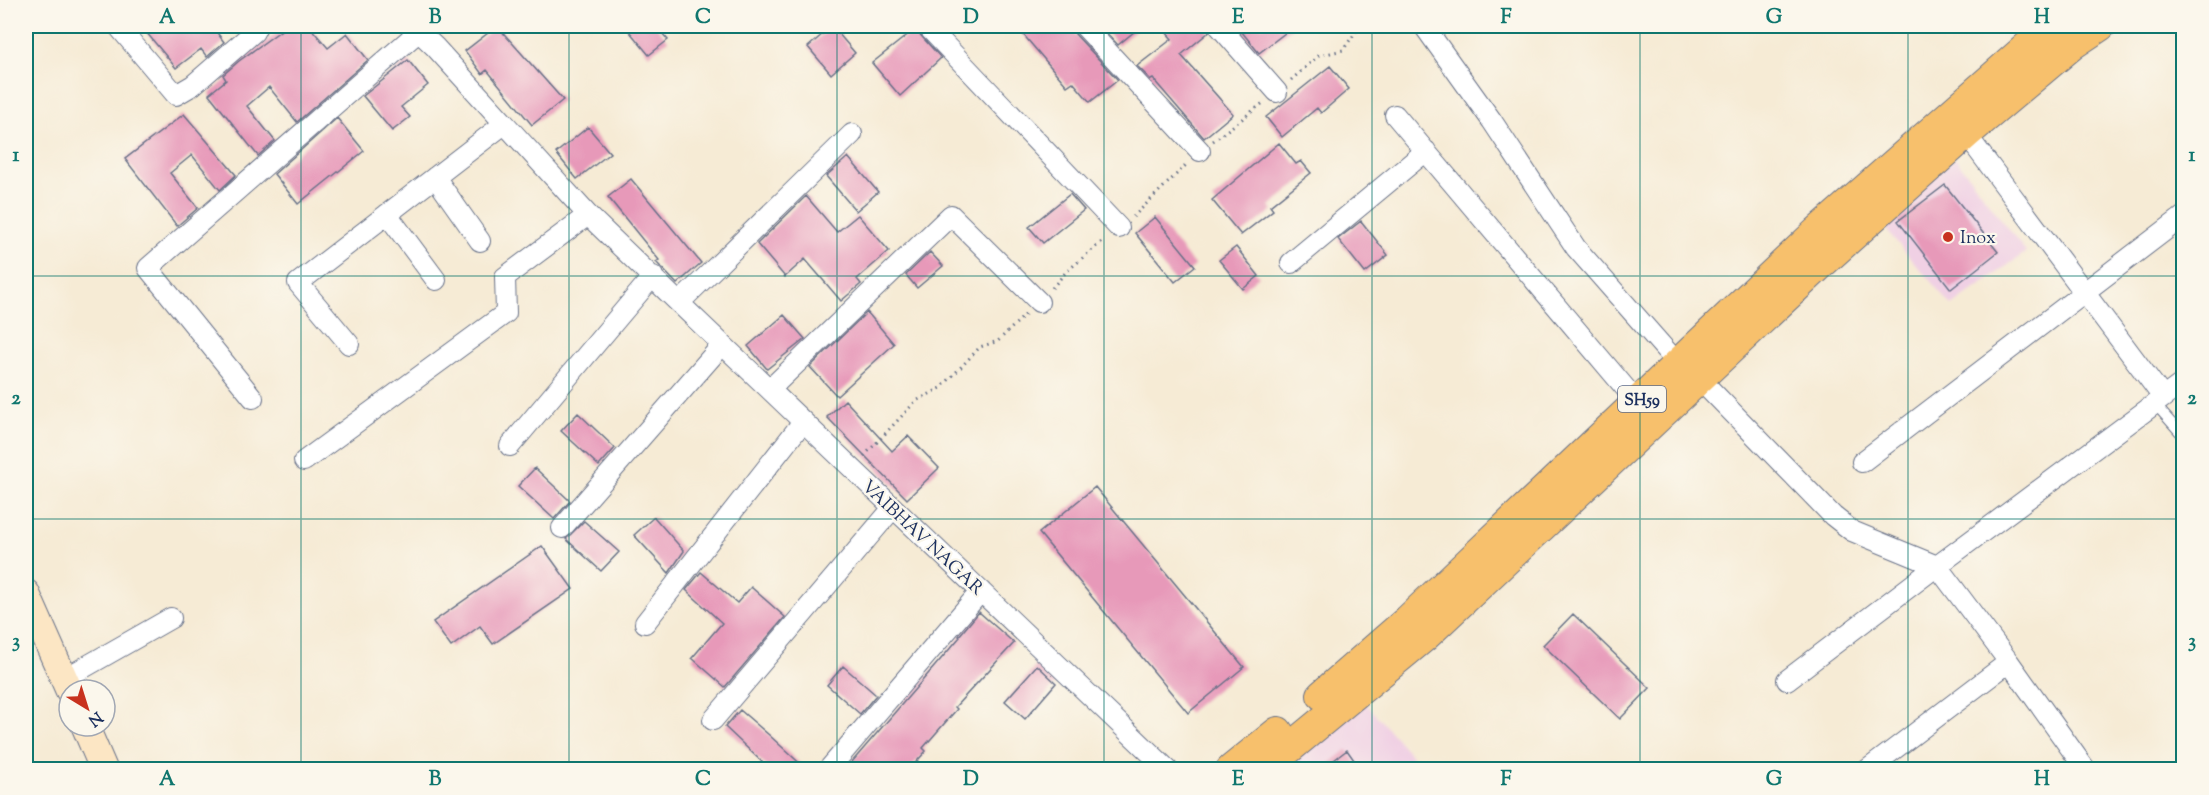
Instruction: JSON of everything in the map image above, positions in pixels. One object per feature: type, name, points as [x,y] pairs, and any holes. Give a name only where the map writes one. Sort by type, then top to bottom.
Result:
[{"type":"main road","name":"SH59","points":[[1231,770],[1408,620],[1638,403],[1689,372],[1817,232],[2051,26]]},
{"type":"main road","points":[[1263,770],[1424,638],[1689,372],[1822,263],[1966,134],[2100,26]]},
{"type":"street","points":[[118,26],[176,95],[193,85],[254,32],[256,26]]},
{"type":"street","points":[[927,26],[1119,228]]},
{"type":"street","points":[[1084,26],[1200,151]]},
{"type":"street","points":[[1219,26],[1277,92]]},
{"type":"street","points":[[1424,26],[1492,121],[1576,248],[1689,372],[1833,516],[1852,531],[1937,566],[2086,770]]},
{"type":"street","points":[[253,398],[148,268],[415,29]]},
{"type":"street","name":"VAIBHAV NAGAR","points":[[415,29],[435,47],[588,215],[851,470],[1168,770]]},
{"type":"street","points":[[1395,115],[1638,403]]},
{"type":"street","points":[[349,344],[298,283],[504,124]]},
{"type":"street","points":[[679,303],[852,134]]},
{"type":"street","points":[[1966,134],[2084,290],[2158,400]]},
{"type":"street","points":[[1291,263],[1426,151]]},
{"type":"street","points":[[435,177],[480,241]]},
{"type":"street","points":[[387,214],[436,280]]},
{"type":"street","points":[[304,461],[506,313],[505,277],[588,215]]},
{"type":"street","points":[[770,389],[951,215],[1039,302]]},
{"type":"street","points":[[1862,462],[2084,290],[2184,216]]},
{"type":"street","points":[[510,446],[653,276]]},
{"type":"street","points":[[562,528],[722,345]]},
{"type":"street","points":[[1787,680],[2184,382]]},
{"type":"street","points":[[645,623],[802,423]]},
{"type":"street","points":[[713,720],[893,508]]},
{"type":"street","points":[[828,770],[981,591]]},
{"type":"street","points":[[26,592],[64,678]]},
{"type":"street","points":[[78,678],[171,618]]},
{"type":"street","points":[[1867,770],[2009,662]]},
{"type":"street","points":[[90,738],[104,770]]},
{"type":"lane","points":[[2158,400],[2184,437]]},
{"type":"path","points":[[851,470],[916,401],[941,388],[980,346],[998,341],[1039,302],[1066,272],[1144,207],[1200,151],[1277,92],[1318,56],[1343,50],[1360,26]]},
{"type":"shaded area","points":[[1955,158],[2026,252],[1952,306],[1882,225]]},
{"type":"shaded area","points":[[1361,698],[1424,770],[1280,770]]},
{"type":"building","points":[[141,26],[212,26],[224,42],[207,57],[201,49],[176,68]]},
{"type":"building","points":[[287,26],[309,26],[328,48],[347,33],[368,60],[297,122],[269,87],[247,106],[275,141],[258,156],[209,94],[226,80],[223,75],[239,61]]},
{"type":"building","points":[[497,26],[563,100],[532,125],[487,70],[482,74],[465,51]]},
{"type":"building","points":[[625,26],[656,26],[668,40],[649,55]]},
{"type":"building","points":[[832,26],[855,53],[831,74],[808,47]]},
{"type":"building","points":[[1016,26],[1072,26],[1075,34],[1118,80],[1090,102],[1073,82],[1067,86]]},
{"type":"building","points":[[1100,26],[1141,26],[1118,45]]},
{"type":"building","points":[[1161,26],[1207,26],[1209,32],[1181,55],[1233,114],[1204,138],[1153,79],[1151,80],[1137,66],[1172,39]]},
{"type":"building","points":[[1237,26],[1294,26],[1259,53]]},
{"type":"building","points":[[915,29],[941,58],[900,96],[872,63]]},
{"type":"building","points":[[408,60],[428,85],[401,107],[410,117],[392,131],[363,96]]},
{"type":"building","points":[[1330,66],[1349,89],[1321,113],[1317,108],[1282,137],[1266,117]]},
{"type":"building","points":[[184,114],[236,175],[220,190],[192,155],[170,173],[198,208],[177,226],[125,159]]},
{"type":"building","points":[[337,118],[364,151],[298,204],[274,174]]},
{"type":"building","points":[[588,127],[610,153],[577,179],[556,153]]},
{"type":"building","points":[[1279,143],[1296,164],[1301,161],[1311,173],[1270,206],[1273,210],[1241,235],[1212,200]]},
{"type":"building","points":[[848,157],[878,192],[856,211],[826,176]]},
{"type":"building","points":[[631,179],[701,263],[677,284],[656,262],[659,260],[608,197]]},
{"type":"building","name":"Inox","points":[[1945,185],[1998,252],[1951,289],[1898,221]]},
{"type":"building","points":[[1070,194],[1084,210],[1043,243],[1029,227]]},
{"type":"building","points":[[806,196],[837,232],[858,215],[889,251],[857,279],[861,284],[841,301],[805,259],[785,277],[757,244]]},
{"type":"building","points":[[1155,217],[1195,266],[1175,282],[1135,233]]},
{"type":"building","points":[[1361,221],[1388,255],[1365,273],[1338,239]]},
{"type":"building","points":[[1236,247],[1259,276],[1243,289],[1219,260]]},
{"type":"building","points":[[930,252],[943,266],[917,288],[906,275]]},
{"type":"building","points":[[867,312],[894,344],[837,396],[810,367]]},
{"type":"building","points":[[784,315],[805,339],[767,369],[748,346]]},
{"type":"building","points":[[845,400],[892,451],[908,436],[939,468],[907,499],[827,417]]},
{"type":"building","points":[[578,413],[615,448],[599,466],[561,431]]},
{"type":"building","points":[[535,468],[570,501],[554,519],[518,486]]},
{"type":"building","points":[[1095,487],[1244,667],[1188,713],[1039,533]]},
{"type":"building","points":[[654,517],[684,551],[669,573],[634,535]]},
{"type":"building","points":[[584,521],[619,552],[601,571],[566,539]]},
{"type":"building","points":[[542,546],[573,589],[493,644],[480,626],[451,647],[433,622]]},
{"type":"building","points":[[701,572],[737,603],[751,587],[785,617],[725,687],[692,658],[722,623],[686,590]]},
{"type":"building","points":[[979,612],[1014,643],[955,707],[957,709],[923,748],[926,751],[909,770],[845,770],[960,637]]},
{"type":"building","points":[[1573,614],[1650,688],[1620,719],[1543,645]]},
{"type":"building","points":[[1037,665],[1056,683],[1025,719],[1005,701]]},
{"type":"building","points":[[843,666],[876,695],[860,714],[827,685]]},
{"type":"building","points":[[740,710],[807,770],[770,770],[725,727]]},
{"type":"building","points":[[1347,750],[1361,770],[1321,770]]},
{"type":"place","name":"Inox","points":[[1948,237]]}]
